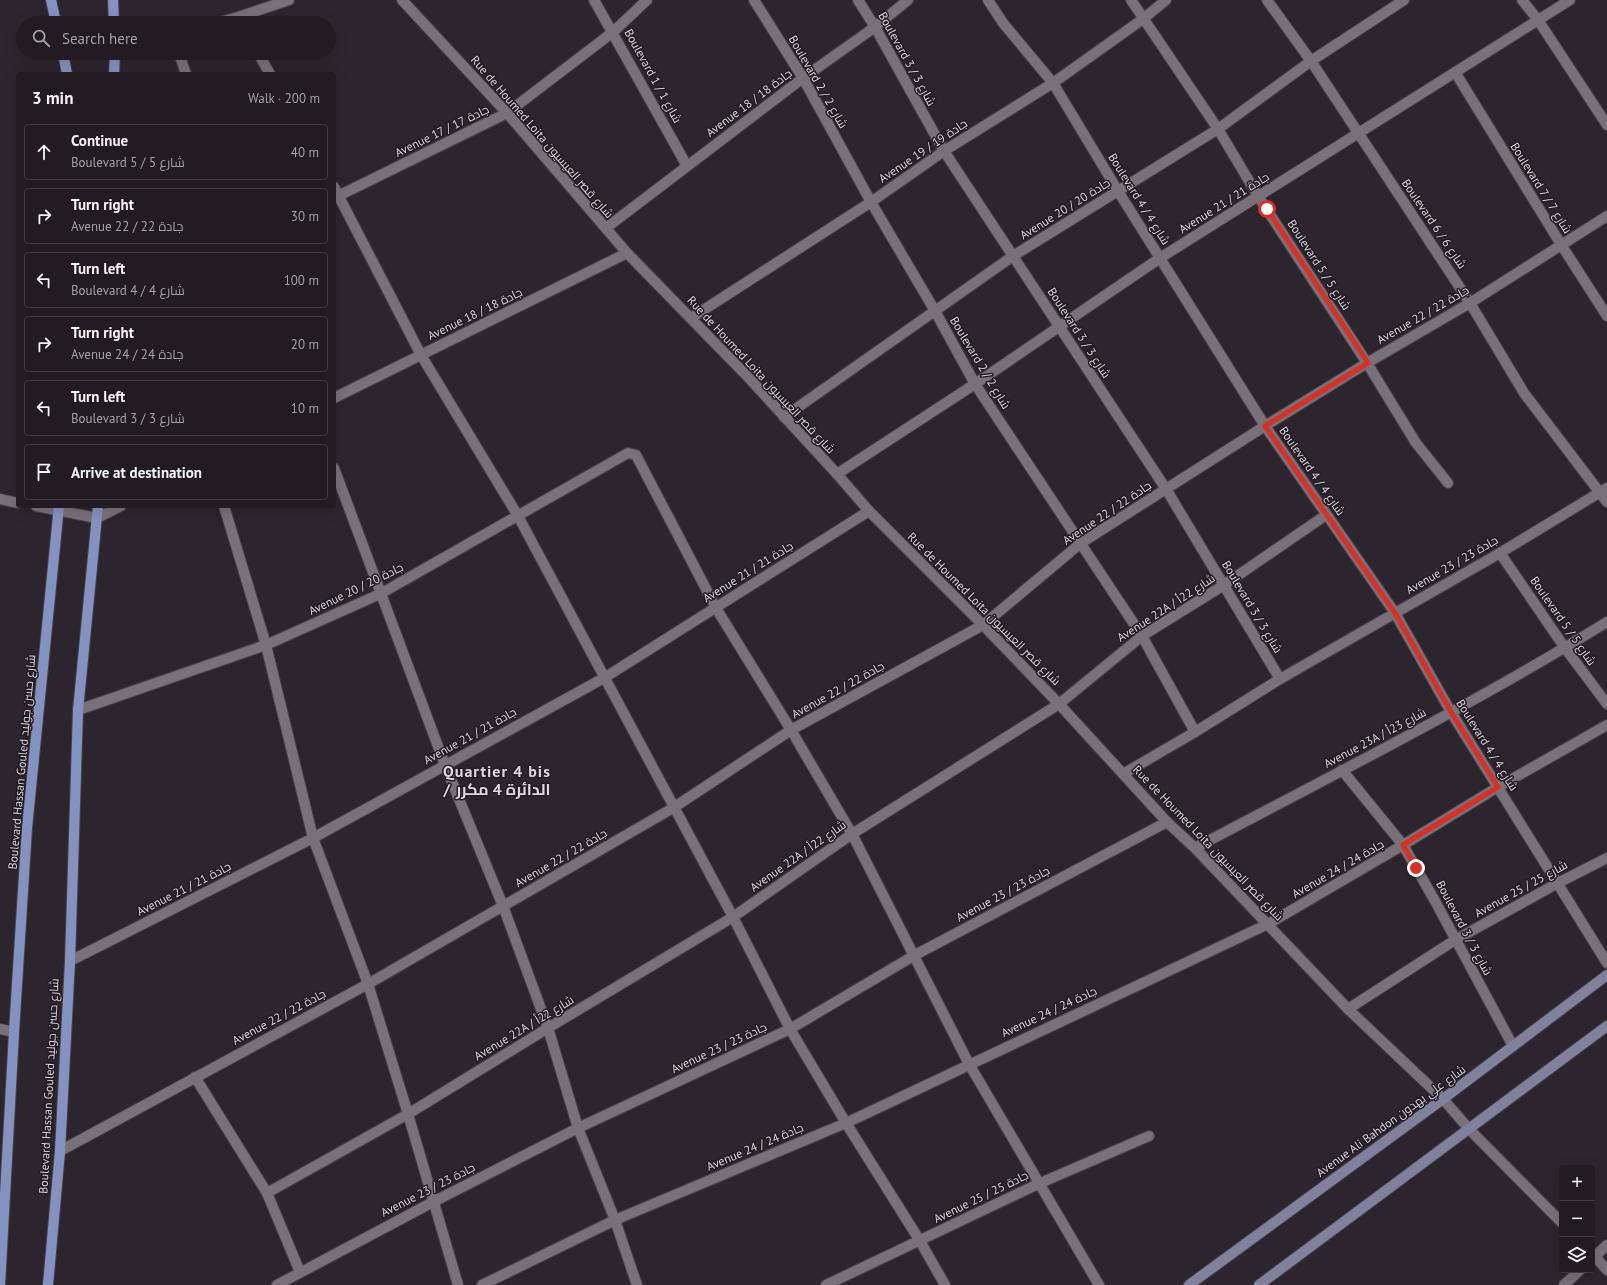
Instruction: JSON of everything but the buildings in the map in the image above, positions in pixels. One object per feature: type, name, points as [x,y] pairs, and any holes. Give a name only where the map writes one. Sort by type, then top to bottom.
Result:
[{"type":"main road","points":[[51,0],[54,16]]},
{"type":"main road","points":[[113,0],[114,16]]},
{"type":"main road","points":[[64,60],[67,72]]},
{"type":"main road","points":[[114,72],[115,60]]},
{"type":"main road","name":"Boulevard Hassan Gouled شارع حسن جوليد","points":[[0,1285],[1,1245],[14,1032],[28,828],[59,508]]},
{"type":"main road","name":"Boulevard Hassan Gouled شارع حسن جوليد","points":[[48,1285],[60,1151],[70,961],[78,710],[98,508]]},
{"type":"main road","name":"Avenue Ali Bahdon شارع علي بهدون","points":[[1189,1285],[1443,1099],[1607,975]]},
{"type":"main road","points":[[1259,1285],[1607,1026]]},
{"type":"street","points":[[250,16],[290,0]]},
{"type":"street","name":"Rue de Houmed Loita شارع قصر العيسيون","points":[[402,0],[507,113],[627,253],[748,377],[869,511],[983,625],[1059,704],[1167,822],[1268,924],[1348,1009],[1443,1099],[1469,1129],[1559,1220]]},
{"type":"street","name":"Boulevard 1 / شارع 1","points":[[594,0],[687,166]]},
{"type":"street","name":"Avenue 17 / جادة 17","points":[[336,194],[507,113],[613,32],[647,0]]},
{"type":"street","name":"Boulevard 2 / شارع 2","points":[[754,0],[803,78],[870,202],[935,311],[975,384],[1082,543],[1142,636],[1195,732]]},
{"type":"street","name":"Boulevard 3 / شارع 3","points":[[858,0],[876,27],[944,151],[1166,489],[1280,679]]},
{"type":"street","name":"Avenue 18 / جادة 18","points":[[606,228],[803,78],[876,27],[908,0]]},
{"type":"street","name":"Boulevard 4 / شارع 4","points":[[988,0],[1003,23],[1054,83],[1118,191],[1265,426],[1395,613],[1451,712],[1607,964]]},
{"type":"street","name":"Boulevard 5 / شارع 5","points":[[1131,0],[1218,129],[1258,196],[1368,363],[1416,442],[1448,483]]},
{"type":"street","name":"Avenue 19 / جادة 19","points":[[691,318],[870,202],[944,151],[1054,83],[1143,19],[1166,0]]},
{"type":"street","name":"Boulevard 6 / شارع 6","points":[[1267,0],[1311,61],[1470,303],[1524,392],[1603,490],[1607,502]]},
{"type":"street","points":[[1522,0],[1538,20],[1607,125]]},
{"type":"street","name":"Avenue 21 / جادة 21","points":[[837,474],[1059,328],[1160,258],[1570,0]]},
{"type":"street","name":"Avenue 20 / جادة 20","points":[[784,417],[1013,256],[1218,129],[1311,61],[1400,1]]},
{"type":"street","points":[[181,60],[185,72]]},
{"type":"street","points":[[262,60],[269,72]]},
{"type":"street","name":"Boulevard 7 / شارع 7","points":[[1455,72],[1607,316]]},
{"type":"street","points":[[336,194],[421,354],[518,516],[673,808],[733,917],[790,1029],[846,1123],[920,1241],[945,1285]]},
{"type":"street","name":"Avenue 22 / جادة 22","points":[[60,1151],[368,984],[673,808],[792,730],[983,625],[1082,543],[1265,426],[1470,303],[1562,246],[1607,216]]},
{"type":"street","name":"Avenue 18 / جادة 18","points":[[336,397],[627,253]]},
{"type":"street","name":"Avenue 20 / جادة 20","points":[[78,710],[266,646],[380,594],[628,453],[636,455],[716,608]]},
{"type":"street","points":[[336,473],[445,765],[503,906],[548,1028],[578,1128],[615,1220],[637,1285]]},
{"type":"street","name":"Avenue 23 / جادة 23","points":[[1123,774],[1195,732],[1280,679],[1500,553],[1603,490]]},
{"type":"street","points":[[0,499],[16,503]]},
{"type":"street","points":[[59,508],[97,518],[117,508]]},
{"type":"street","points":[[225,508],[266,646],[313,838],[368,984],[458,1285]]},
{"type":"street","name":"Avenue 21 / جادة 21","points":[[70,961],[313,838],[604,678],[869,511]]},
{"type":"street","name":"Avenue 22A / شارع 22أ","points":[[267,1193],[408,1114],[733,917],[852,834],[1059,704],[1142,636],[1224,585],[1326,514]]},
{"type":"street","name":"Boulevard 5 / شارع 5","points":[[1500,553],[1565,648],[1607,704]]},
{"type":"street","points":[[716,608],[792,730],[852,834],[915,955],[969,1064],[1038,1184],[1099,1285]]},
{"type":"street","name":"Avenue 23A / شارع 23أ","points":[[1194,848],[1451,712],[1565,648],[1607,622]]},
{"type":"street","name":"Avenue 24 / جادة 24","points":[[482,1285],[615,1220],[846,1123],[1268,924],[1403,845],[1498,787],[1607,725]]},
{"type":"street","name":"Boulevard 3 / شارع 3","points":[[1342,770],[1403,845],[1436,901],[1455,940],[1513,1046]]},
{"type":"street","name":"Avenue 23 / جادة 23","points":[[277,1285],[433,1202],[578,1128],[790,1029],[915,955],[1167,822]]},
{"type":"street","name":"Avenue 25 / شارع 25","points":[[1348,1009],[1455,940],[1558,883],[1607,858]]},
{"type":"street","points":[[0,1029],[14,1032]]},
{"type":"street","points":[[195,1078],[267,1193],[300,1272]]},
{"type":"street","name":"Avenue 25 / جادة 25","points":[[826,1285],[1038,1184],[1149,1136]]},
{"type":"street","points":[[1595,1254],[1607,1244]]},
{"type":"street","points":[[1595,1258],[1607,1270]]},
{"type":"street","points":[[1564,1285],[1577,1273]]},
{"type":"district","name":"Quartier 4 bis / الدائرة 4 مكرر","points":[[497,780]]},
{"type":"route","points":[[1267,209],[1368,363],[1265,426],[1395,613],[1451,712],[1498,787],[1403,845],[1416,868]]}]
